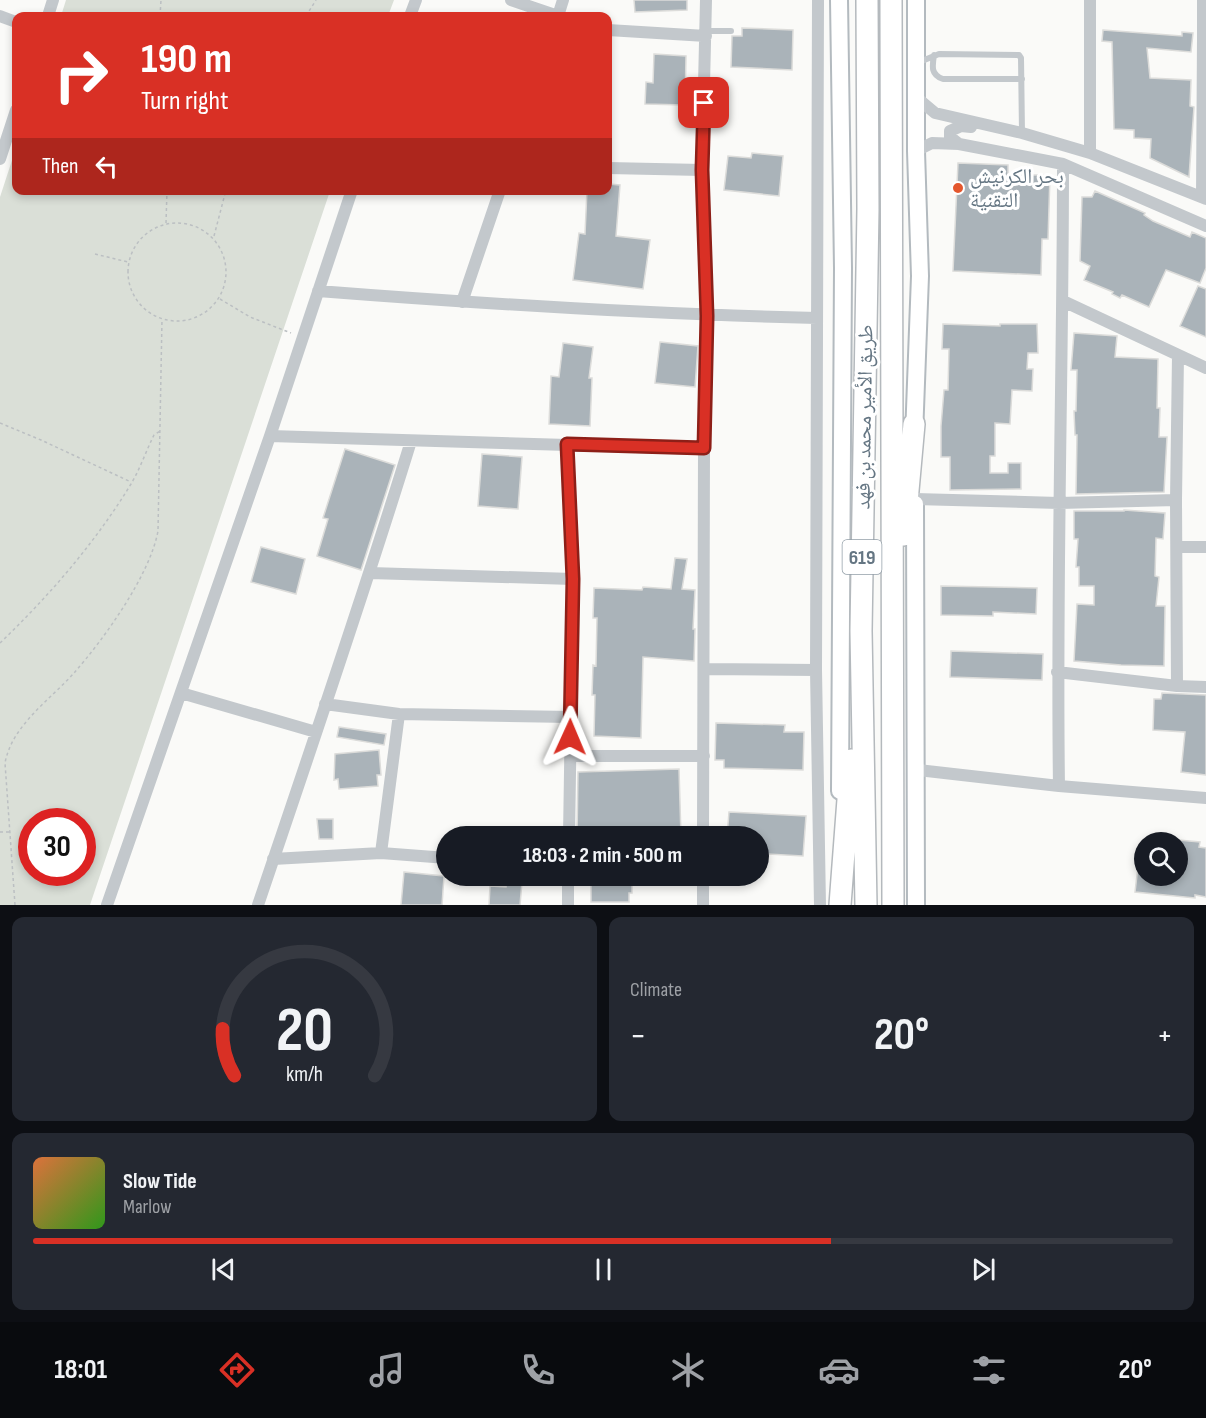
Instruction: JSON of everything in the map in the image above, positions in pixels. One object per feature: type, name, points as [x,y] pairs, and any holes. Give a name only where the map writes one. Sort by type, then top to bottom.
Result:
[{"type":"highway","name":"طريق الأمير محمد بن فهد","points":[[866,905],[861,631],[868,209],[867,0]]},
{"type":"highway","name":"طريق الأمير محمد بن فهد","points":[[891,0],[892,905]]},
{"type":"highway","points":[[892,754],[905,521],[914,424]]},
{"type":"highway","points":[[840,905],[861,631]]},
{"type":"main road","points":[[839,0],[843,257],[840,905]]},
{"type":"main road","points":[[916,0],[916,152],[920,276],[914,424],[918,770],[916,905]]},
{"type":"street","points":[[511,0],[546,12]]},
{"type":"street","points":[[703,826],[704,448],[707,316],[702,170],[706,0]]},
{"type":"street","points":[[818,0],[816,670],[820,905]]},
{"type":"street","points":[[1090,0],[1090,153]]},
{"type":"street","points":[[916,97],[934,113],[1022,133],[1090,153],[1204,198],[1203,0]]},
{"type":"street","points":[[612,30],[706,33]]},
{"type":"street","points":[[0,159],[12,122]]},
{"type":"street","points":[[959,144],[950,137],[950,131],[961,126],[1022,133]]},
{"type":"street","points":[[916,152],[932,143],[959,144],[1063,164],[1206,226]]},
{"type":"street","points":[[1059,786],[1057,672],[1063,164]]},
{"type":"street","points":[[612,168],[702,170]]},
{"type":"street","points":[[107,905],[270,436],[350,195]]},
{"type":"street","points":[[462,302],[498,195]]},
{"type":"street","points":[[318,291],[707,316],[817,318]]},
{"type":"street","points":[[1063,301],[1206,368]]},
{"type":"street","points":[[1178,355],[1176,500],[1178,686]]},
{"type":"street","points":[[270,436],[704,448]]},
{"type":"street","points":[[258,905],[370,573],[411,441]]},
{"type":"street","points":[[567,444],[573,579],[569,826]]},
{"type":"street","points":[[915,499],[1059,503],[1176,500]]},
{"type":"street","points":[[1178,547],[1206,547]]},
{"type":"street","points":[[370,573],[573,579]]},
{"type":"street","points":[[704,669],[816,670]]},
{"type":"street","points":[[1057,672],[1178,686],[1206,687]]},
{"type":"street","points":[[181,693],[316,732]]},
{"type":"street","points":[[324,704],[399,714],[571,717]]},
{"type":"street","points":[[381,853],[399,714]]},
{"type":"street","points":[[570,756],[704,756]]},
{"type":"street","points":[[918,770],[1059,786],[1206,798]]},
{"type":"street","points":[[273,859],[381,853],[436,857]]},
{"type":"street","points":[[568,886],[568,905]]},
{"type":"street","points":[[703,886],[703,905]]},
{"type":"lane","points":[[706,33],[731,31]]},
{"type":"lane","points":[[916,63],[934,55],[1015,54],[1022,58],[1022,133]]},
{"type":"lane","points":[[934,55],[933,72],[937,77],[943,79],[1022,79]]},
{"type":"path","points":[[166,224],[167,195]]},
{"type":"path","points":[[213,238],[225,195]]},
{"type":"path","points":[[166,224],[189,224],[205,231],[213,238],[223,252],[227,270],[225,285],[219,298],[209,310],[193,318],[175,321],[162,319],[149,312],[136,299],[129,283],[128,262],[139,240],[153,228],[166,224]]},
{"type":"path","points":[[95,254],[128,262]]},
{"type":"path","points":[[219,298],[250,317],[303,337]]},
{"type":"path","points":[[15,905],[5,763],[11,743],[16,734],[75,672],[110,625],[131,592],[156,544],[161,431],[162,319]]},
{"type":"path","points":[[0,423],[132,482]]},
{"type":"path","points":[[0,643],[35,610],[85,550],[132,482],[154,435],[161,431]]},
{"type":"path","points":[[0,832],[11,832]]},
{"type":"shaded area","points":[[66,0],[394,0],[390,12],[62,12]]},
{"type":"shaded area","points":[[12,160],[12,195],[329,195],[90,905],[0,905],[0,197]]},
{"type":"building","points":[[634,0],[687,0],[687,10],[635,12]]},
{"type":"building","points":[[742,28],[793,30],[792,70],[731,67],[732,36],[742,36]]},
{"type":"building","points":[[1103,30],[1182,36],[1182,32],[1193,33],[1191,52],[1147,48],[1150,78],[1191,80],[1190,106],[1194,107],[1189,177],[1150,158],[1151,139],[1134,138],[1134,130],[1114,129],[1112,42],[1102,41]]},
{"type":"building","points":[[654,54],[686,56],[685,105],[645,104],[646,82],[653,83]]},
{"type":"building","points":[[752,153],[783,156],[779,196],[724,190],[728,156],[751,158]]},
{"type":"building","points":[[958,163],[1008,165],[1008,175],[1050,175],[1048,239],[1042,239],[1041,275],[953,271]]},
{"type":"building","points":[[612,184],[620,185],[616,236],[650,240],[643,289],[573,280],[579,233],[585,234],[587,195],[612,195]]},
{"type":"building","points":[[1095,191],[1145,213],[1144,215],[1153,221],[1190,237],[1192,232],[1206,238],[1206,268],[1200,283],[1166,270],[1149,307],[1122,295],[1120,298],[1112,294],[1113,292],[1084,280],[1090,266],[1080,261],[1082,197],[1092,197]]},
{"type":"building","points":[[1198,286],[1206,289],[1206,337],[1180,326]]},
{"type":"building","points":[[943,324],[1000,326],[1000,324],[1037,324],[1038,353],[1028,353],[1027,369],[1033,369],[1032,391],[1012,390],[1010,424],[995,423],[995,456],[990,456],[990,473],[1008,473],[1008,463],[1021,463],[1021,489],[950,490],[950,457],[941,457],[941,426],[944,390],[948,390],[949,349],[942,349]]},
{"type":"building","points":[[1074,333],[1117,336],[1115,357],[1158,359],[1159,437],[1167,437],[1164,492],[1076,494],[1077,435],[1075,435],[1074,411],[1076,411],[1077,370],[1071,370]]},
{"type":"building","points":[[660,342],[698,346],[695,387],[655,383]]},
{"type":"building","points":[[563,343],[593,347],[589,378],[592,378],[590,426],[549,424],[551,376],[559,377]]},
{"type":"building","points":[[345,449],[395,465],[361,570],[317,556],[328,519],[323,518]]},
{"type":"building","points":[[482,454],[522,457],[518,509],[478,506]]},
{"type":"building","points":[[1124,510],[1165,513],[1163,539],[1156,538],[1155,576],[1159,577],[1156,606],[1165,606],[1164,666],[1074,661],[1077,604],[1094,605],[1094,586],[1079,586],[1079,567],[1076,567],[1078,539],[1074,539],[1074,511]]},
{"type":"building","points":[[261,547],[305,559],[296,594],[251,582]]},
{"type":"building","points":[[675,558],[687,559],[682,589],[695,590],[694,661],[643,657],[641,738],[594,736],[595,695],[592,695],[593,665],[596,666],[597,618],[593,618],[594,588],[671,589]]},
{"type":"building","points":[[941,586],[1037,588],[1036,614],[993,612],[993,616],[941,615]]},
{"type":"building","points":[[951,651],[1043,654],[1042,680],[950,677]]},
{"type":"building","points":[[1162,693],[1206,695],[1206,775],[1181,772],[1185,732],[1153,730],[1154,699],[1161,699]]},
{"type":"building","points":[[716,723],[785,725],[784,732],[804,732],[803,770],[724,768],[724,760],[715,760]]},
{"type":"building","points":[[339,727],[386,734],[384,745],[337,737]]},
{"type":"building","points":[[379,750],[381,775],[377,775],[378,786],[339,789],[338,779],[334,780],[335,754]]},
{"type":"building","points":[[679,769],[681,826],[577,826],[578,772]]},
{"type":"building","points":[[729,812],[806,816],[803,856],[769,854],[769,826],[728,826]]},
{"type":"building","points":[[317,819],[333,819],[333,839],[319,839]]},
{"type":"building","points":[[1188,841],[1200,842],[1199,847],[1206,848],[1206,897],[1135,892],[1136,886],[1188,886]]},
{"type":"building","points":[[404,872],[436,875],[436,886],[443,886],[442,905],[401,905]]},
{"type":"building","points":[[490,886],[522,886],[520,905],[489,905]]},
{"type":"building","points":[[591,886],[632,886],[629,902],[591,902]]},
{"type":"place","name":"بحر الكرنيش التقنية","points":[[958,188]]},
{"type":"route","points":[[570,737],[573,579],[567,444],[704,448],[707,316],[702,170],[704,103]]}]
